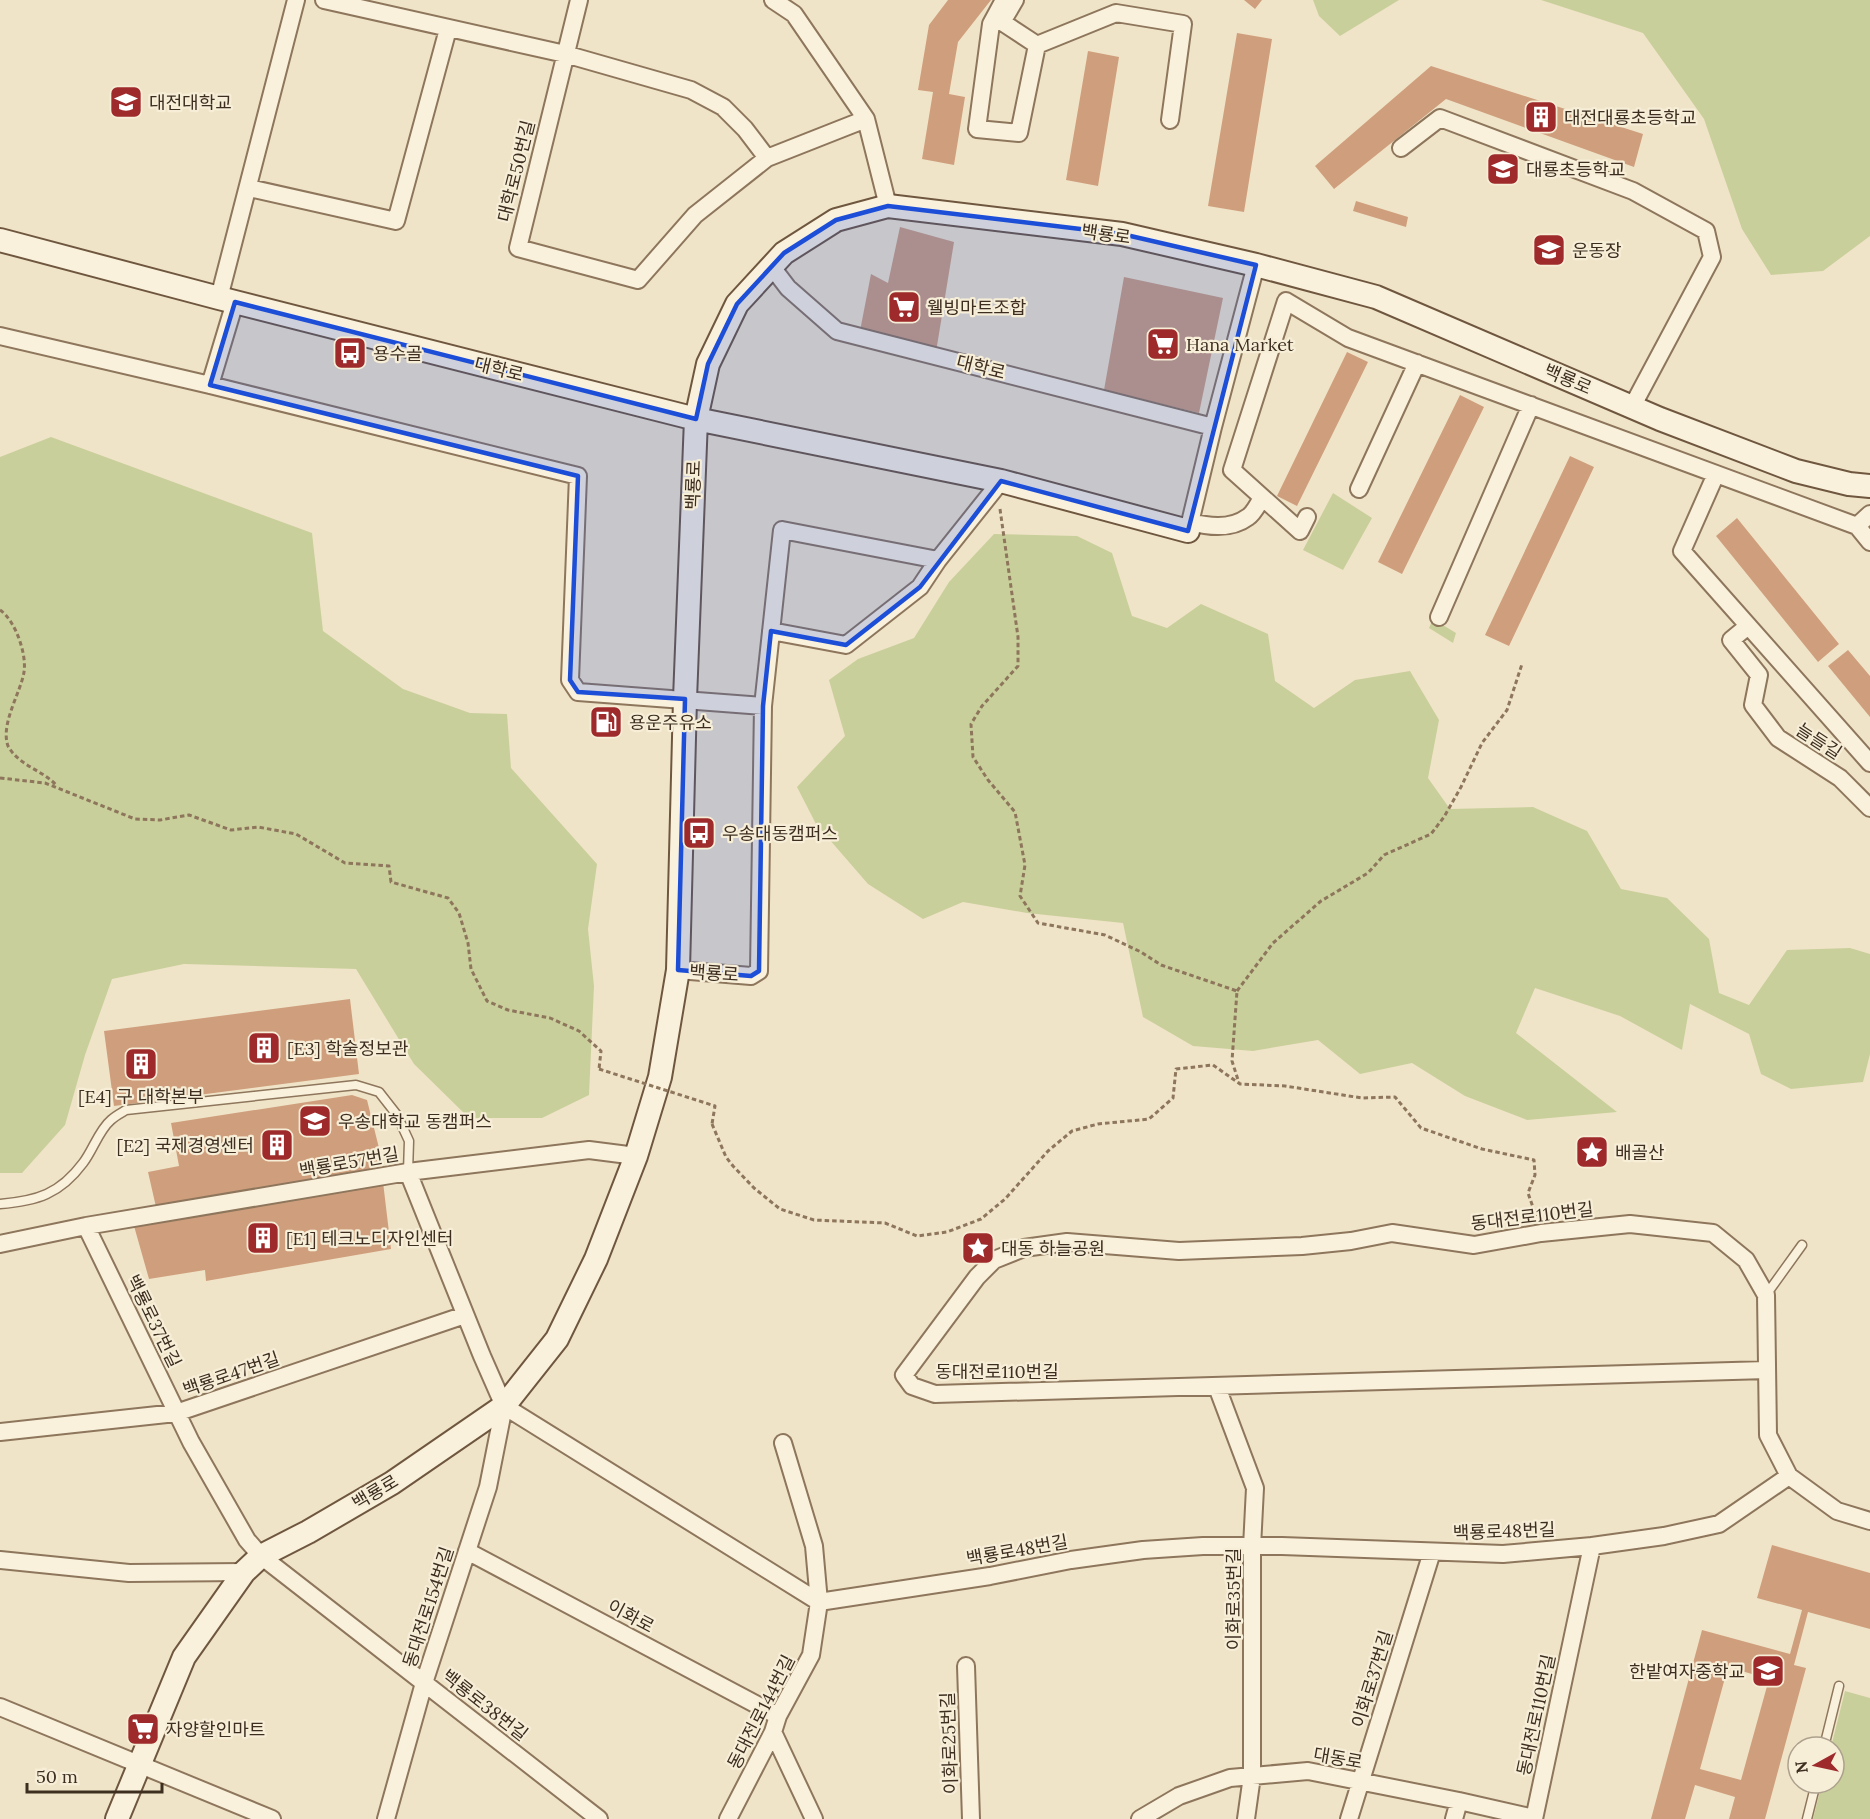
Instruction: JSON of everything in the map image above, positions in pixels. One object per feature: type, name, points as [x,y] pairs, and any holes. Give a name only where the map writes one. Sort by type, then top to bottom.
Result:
[{"type":"main road","name":"백룡로","points":[[117,1819],[184,1657],[244,1572],[261,1556],[308,1532],[392,1483],[504,1406],[557,1340],[596,1259],[636,1156],[660,1077],[678,970],[684,699],[696,419],[708,364],[737,304],[784,253],[836,220],[888,206],[1122,234],[1256,265],[1376,297],[1632,407],[1796,471],[1849,484],[1870,486]]},
{"type":"main road","name":"대학로","points":[[0,240],[696,419],[1189,527]]},
{"type":"street","points":[[210,385],[249,188],[296,0]]},
{"type":"street","points":[[324,0],[565,54],[691,90],[723,107],[745,129],[767,158]]},
{"type":"street","name":"대학로50번길","points":[[579,0],[518,248],[638,280],[695,215],[767,158],[866,119]]},
{"type":"street","points":[[773,0],[794,14],[866,119],[888,206]]},
{"type":"street","points":[[1004,0],[991,24],[977,129],[1020,133],[1037,45]]},
{"type":"street","points":[[1015,0],[1002,22],[1037,45]]},
{"type":"street","points":[[1037,45],[1116,13],[1183,24],[1170,120]]},
{"type":"street","points":[[249,188],[396,221],[448,29]]},
{"type":"street","points":[[1401,148],[1440,118],[1633,191],[1706,231],[1712,257],[1632,407]]},
{"type":"street","points":[[1256,265],[1189,527],[1228,526],[1250,517],[1262,497]]},
{"type":"street","name":"대학로","points":[[772,267],[788,288],[837,331],[1213,427]]},
{"type":"street","points":[[1307,517],[1300,531],[1232,470],[1286,301],[1348,338],[1857,526],[1870,542]]},
{"type":"street","points":[[0,336],[210,385],[578,476],[570,680],[578,692],[763,706]]},
{"type":"street","points":[[1359,489],[1417,363]]},
{"type":"street","points":[[1439,617],[1531,405]]},
{"type":"street","points":[[1716,474],[1682,551],[1870,763]]},
{"type":"street","points":[[771,631],[846,645],[920,587],[938,560],[997,486]]},
{"type":"street","points":[[1857,526],[1870,514]]},
{"type":"street","name":"백룡로","points":[[678,970],[751,976],[759,972],[763,706],[782,530],[938,560]]},
{"type":"street","name":"늘들길","points":[[1748,626],[1731,640],[1759,675],[1753,705],[1778,738],[1840,778],[1870,808]]},
{"type":"street","name":"백룡로57번길","points":[[0,1244],[86,1226],[408,1172],[589,1150],[636,1156]]},
{"type":"street","points":[[408,1172],[504,1406],[819,1602]]},
{"type":"street","name":"동대전로110번길","points":[[1767,1370],[935,1394],[912,1386],[904,1375],[977,1277],[994,1260],[1024,1248],[1067,1242],[1179,1251],[1302,1246],[1351,1241],[1392,1233],[1474,1245],[1541,1233],[1629,1224],[1713,1233],[1746,1260],[1766,1295],[1768,1435],[1789,1476],[1837,1510],[1870,1521]]},
{"type":"street","name":"백룡로37번길","points":[[86,1226],[176,1413],[247,1540],[261,1556]]},
{"type":"street","name":"백룡로47번길","points":[[0,1432],[176,1413],[465,1315]]},
{"type":"street","name":"이화로35번길","points":[[1216,1387],[1255,1488],[1252,1546],[1252,1776],[1246,1819]]},
{"type":"street","name":"동대전로154번길","points":[[386,1819],[424,1683],[488,1487],[504,1406]]},
{"type":"street","name":"동대전로144번길","points":[[728,1819],[811,1655],[819,1602],[814,1546],[783,1443]]},
{"type":"street","points":[[1592,1546],[1664,1536],[1719,1524],[1789,1476]]},
{"type":"street","name":"백룡로48번길","points":[[819,1602],[1143,1550],[1252,1546],[1503,1554],[1592,1546]]},
{"type":"street","name":"동대전로110번길","points":[[1534,1819],[1592,1546]]},
{"type":"street","name":"이화로","points":[[467,1551],[775,1724]]},
{"type":"street","name":"이화로37번길","points":[[1349,1819],[1432,1552]]},
{"type":"street","name":"백룡로38번길","points":[[261,1556],[599,1819]]},
{"type":"street","points":[[0,1560],[129,1573],[244,1572]]},
{"type":"street","name":"이화로25번길","points":[[966,1666],[971,1819]]},
{"type":"street","points":[[0,1707],[272,1819]]},
{"type":"street","points":[[775,1724],[814,1819]]},
{"type":"street","name":"대동로","points":[[1140,1819],[1179,1796],[1230,1778],[1308,1771],[1459,1801],[1534,1819]]},
{"type":"street","points":[[1454,1819],[1459,1801]]},
{"type":"lane","points":[[1,1204],[29,1201],[52,1193],[83,1163],[109,1121],[126,1110],[357,1085],[379,1092],[397,1115],[409,1142],[408,1172]]},
{"type":"lane","points":[[1766,1295],[1802,1245]]},
{"type":"lane","points":[[1827,1735],[1839,1686]]},
{"type":"lane","points":[[1807,1819],[1813,1795]]},
{"type":"path","points":[[997,486],[1018,637],[1018,666],[982,706],[971,724],[974,757],[988,780],[1015,812],[1025,865],[1020,896],[1038,923],[1105,935],[1141,952],[1161,965],[1237,991]]},
{"type":"path","points":[[0,610],[16,630],[24,657],[24,673],[9,708],[5,736],[7,746],[19,760],[49,777],[58,787]]},
{"type":"path","points":[[1240,1084],[1232,1061],[1237,991],[1273,944],[1321,901],[1368,873],[1384,855],[1431,834],[1444,817],[1461,787],[1482,743],[1506,710],[1522,664]]},
{"type":"path","points":[[0,778],[45,783],[135,819],[160,820],[189,815],[231,831],[258,827],[297,834],[345,862],[389,866],[391,882],[448,898],[459,913],[468,943],[471,969],[487,1001],[508,1010],[550,1018],[579,1031],[601,1051],[599,1069],[715,1106],[712,1124],[726,1157],[733,1166],[754,1188],[780,1209],[814,1220],[885,1223],[917,1236],[947,1232],[981,1219],[1005,1199],[1048,1150],[1072,1131],[1098,1124],[1149,1119],[1173,1098],[1176,1069],[1213,1065],[1240,1084],[1285,1086],[1362,1098],[1395,1097],[1421,1128],[1482,1149],[1534,1160],[1535,1175],[1528,1193],[1541,1233]]},
{"type":"highlighted area","points":[[888,206],[1122,234],[1256,265],[1188,531],[1001,481],[920,587],[846,645],[771,631],[763,706],[759,971],[751,976],[678,970],[685,699],[578,692],[570,680],[578,476],[210,385],[235,302],[696,419],[708,364],[737,304],[784,253],[836,220]]},
{"type":"green space","points":[[1313,0],[1399,0],[1340,36],[1319,16]]},
{"type":"green space","points":[[1541,0],[1870,0],[1870,236],[1823,271],[1771,275],[1742,229],[1704,119],[1643,33]]},
{"type":"green space","points":[[51,437],[312,533],[323,631],[403,689],[470,713],[507,714],[511,768],[597,864],[588,929],[594,986],[589,1095],[542,1118],[469,1118],[414,1064],[356,969],[184,964],[112,979],[85,1055],[65,1125],[22,1173],[0,1173],[0,457]]},
{"type":"green space","points":[[1333,493],[1372,518],[1343,570],[1303,550]]},
{"type":"green space","points":[[994,534],[1077,536],[1112,553],[1132,616],[1167,628],[1201,604],[1268,634],[1275,681],[1314,708],[1355,680],[1410,671],[1439,720],[1428,778],[1450,809],[1533,807],[1587,831],[1621,889],[1667,898],[1709,939],[1719,993],[1749,1005],[1787,950],[1850,948],[1870,954],[1870,1054],[1863,1082],[1791,1089],[1761,1074],[1749,1034],[1690,1004],[1682,1050],[1620,1016],[1535,988],[1516,1033],[1617,1112],[1527,1120],[1465,1096],[1412,1063],[1360,1074],[1318,1040],[1253,1051],[1193,1046],[1143,1017],[1123,923],[1027,913],[963,902],[923,919],[868,884],[816,824],[797,787],[845,736],[829,680],[858,659],[914,638],[949,582]]},
{"type":"green space","points":[[1433,619],[1456,633],[1453,643],[1429,628]]},
{"type":"green space","points":[[1845,1691],[1870,1698],[1870,1819],[1813,1819],[1819,1795],[1846,1795],[1846,1735],[1834,1735]]},
{"type":"building","points":[[948,0],[991,0],[958,42],[949,94],[965,97],[954,165],[922,159],[933,92],[918,90],[929,25]]},
{"type":"building","points":[[1244,0],[1262,0],[1255,9]]},
{"type":"building","points":[[1237,33],[1272,39],[1244,212],[1208,206]]},
{"type":"building","points":[[1088,51],[1119,57],[1098,186],[1066,180]]},
{"type":"building","points":[[1431,66],[1643,134],[1634,167],[1446,99],[1334,189],[1315,166]]},
{"type":"building","points":[[1356,201],[1408,217],[1406,227],[1353,211]]},
{"type":"building","name":"웰빙마트조합","points":[[900,227],[954,242],[936,352],[860,331],[871,274],[888,283]]},
{"type":"building","name":"Hana Market","points":[[1124,277],[1223,298],[1199,413],[1104,390]]},
{"type":"building","points":[[1347,352],[1368,362],[1297,506],[1277,496]]},
{"type":"building","points":[[1460,395],[1484,407],[1402,574],[1378,562]]},
{"type":"building","points":[[1570,456],[1594,467],[1509,646],[1485,635]]},
{"type":"building","points":[[1737,518],[1839,644],[1818,662],[1716,536]]},
{"type":"building","points":[[1848,650],[1870,676],[1870,717],[1828,666]]},
{"type":"building","name":"[E3] 학술정보관","points":[[350,999],[359,1074],[114,1106],[104,1031]]},
{"type":"building","name":"[E2] 국제경영센터","points":[[352,1095],[367,1100],[384,1168],[156,1207],[148,1172],[179,1166],[171,1123]]},
{"type":"building","name":"[E1] 테크노디자인센터","points":[[383,1182],[391,1249],[206,1281],[205,1270],[149,1279],[134,1226]]},
{"type":"building","points":[[1772,1545],[1870,1573],[1870,1629],[1808,1612],[1794,1665],[1806,1668],[1765,1819],[1729,1819],[1735,1797],[1695,1785],[1685,1819],[1651,1819],[1702,1630],[1790,1654],[1802,1610],[1757,1598]],"holes":[[[1728,1667],[1769,1679],[1741,1780],[1700,1769]]]},
{"type":"place","name":"대전대학교","points":[[126,102]]},
{"type":"place","name":"대전대룡초등학교","points":[[1541,117]]},
{"type":"place","name":"대룡초등학교","points":[[1503,169]]},
{"type":"place","name":"운동장","points":[[1549,250]]},
{"type":"place","name":"웰빙마트조합","points":[[904,307]]},
{"type":"place","name":"Hana Market","points":[[1163,344]]},
{"type":"place","name":"용수골","points":[[350,353]]},
{"type":"place","name":"용운주유소","points":[[606,722]]},
{"type":"place","name":"우송대동캠퍼스","points":[[699,833]]},
{"type":"place","name":"[E3] 학술정보관","points":[[264,1048]]},
{"type":"place","name":"[E4] 구 대학본부","points":[[141,1064]]},
{"type":"place","name":"우송대학교 동캠퍼스","points":[[315,1121]]},
{"type":"place","name":"[E2] 국제경영센터","points":[[277,1145]]},
{"type":"place","name":"배골산","points":[[1592,1152]]},
{"type":"place","name":"[E1] 테크노디자인센터","points":[[263,1238]]},
{"type":"place","name":"대동 하늘공원","points":[[978,1248]]},
{"type":"place","name":"한밭여자중학교","points":[[1768,1671]]},
{"type":"place","name":"자양할인마트","points":[[143,1729]]}]
